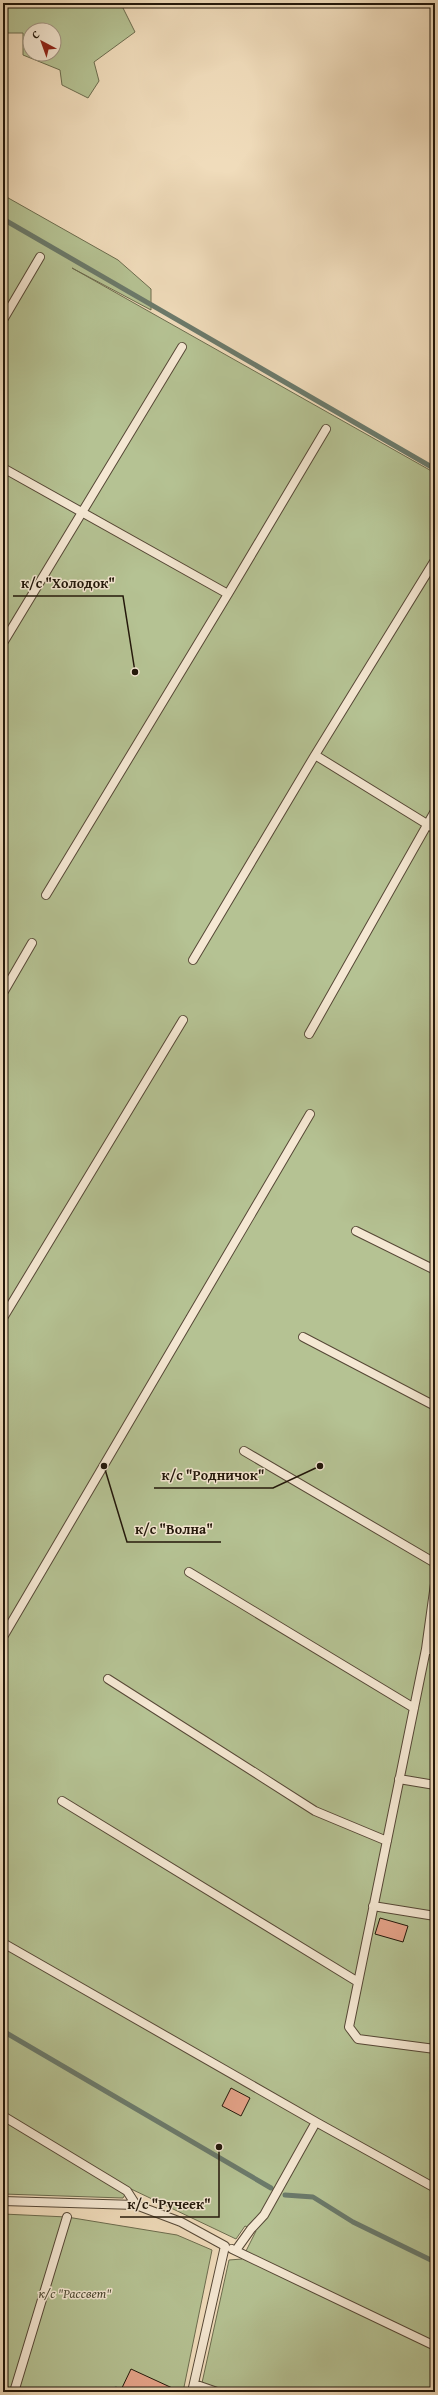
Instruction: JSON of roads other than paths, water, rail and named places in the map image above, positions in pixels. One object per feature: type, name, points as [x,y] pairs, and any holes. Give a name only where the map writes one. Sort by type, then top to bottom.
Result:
[{"type":"lane","points":[[3,320],[40,257]]},
{"type":"lane","points":[[3,643],[182,347]]},
{"type":"lane","points":[[46,895],[326,429]]},
{"type":"lane","points":[[3,468],[228,594]]},
{"type":"lane","points":[[193,960],[315,755],[435,560]]},
{"type":"lane","points":[[315,755],[426,825],[435,829]]},
{"type":"lane","points":[[309,1034],[435,811]]},
{"type":"lane","points":[[3,993],[32,943]]},
{"type":"lane","points":[[3,1318],[183,1020]]},
{"type":"lane","points":[[3,1637],[310,1114]]},
{"type":"lane","points":[[356,1231],[435,1270]]},
{"type":"lane","points":[[302,1337],[435,1406]]},
{"type":"lane","points":[[244,1452],[435,1563]]},
{"type":"lane","points":[[189,1572],[414,1708]]},
{"type":"lane","points":[[435,1584],[426,1649],[349,2027],[358,2039],[435,2049]]},
{"type":"lane","points":[[426,1649],[435,1651]]},
{"type":"lane","points":[[108,1678],[315,1811],[387,1841]]},
{"type":"lane","points":[[399,1779],[435,1785]]},
{"type":"lane","points":[[62,1801],[358,1982]]},
{"type":"lane","points":[[373,1906],[435,1916]]},
{"type":"lane","points":[[3,1943],[316,2122],[435,2188]]},
{"type":"lane","points":[[3,2116],[127,2191],[136,2205]]},
{"type":"lane","points":[[236,2250],[251,2229],[264,2215],[316,2122]]},
{"type":"lane","points":[[3,2201],[136,2205],[181,2222],[225,2246],[435,2346]]},
{"type":"lane","points":[[14,2392],[67,2217]]},
{"type":"lane","points":[[216,2392],[193,2388],[225,2246]]},
{"type":"waterway","points":[[3,219],[435,469]]},
{"type":"waterway","points":[[3,2031],[271,2188]]},
{"type":"waterway","points":[[285,2195],[313,2197],[353,2222],[435,2262]]},
{"type":"place","name":"к/с \"Холодок\"","points":[[135,672]]},
{"type":"place","name":"к/с \"Волна\"","points":[[104,1466]]},
{"type":"place","name":"к/с \"Родничок\"","points":[[320,1466]]},
{"type":"place","name":"к/с \"Ручеек\"","points":[[219,2147]]},
{"type":"park label","name":"к/с \"Рассвет\"","points":[[75,2293]]}]
